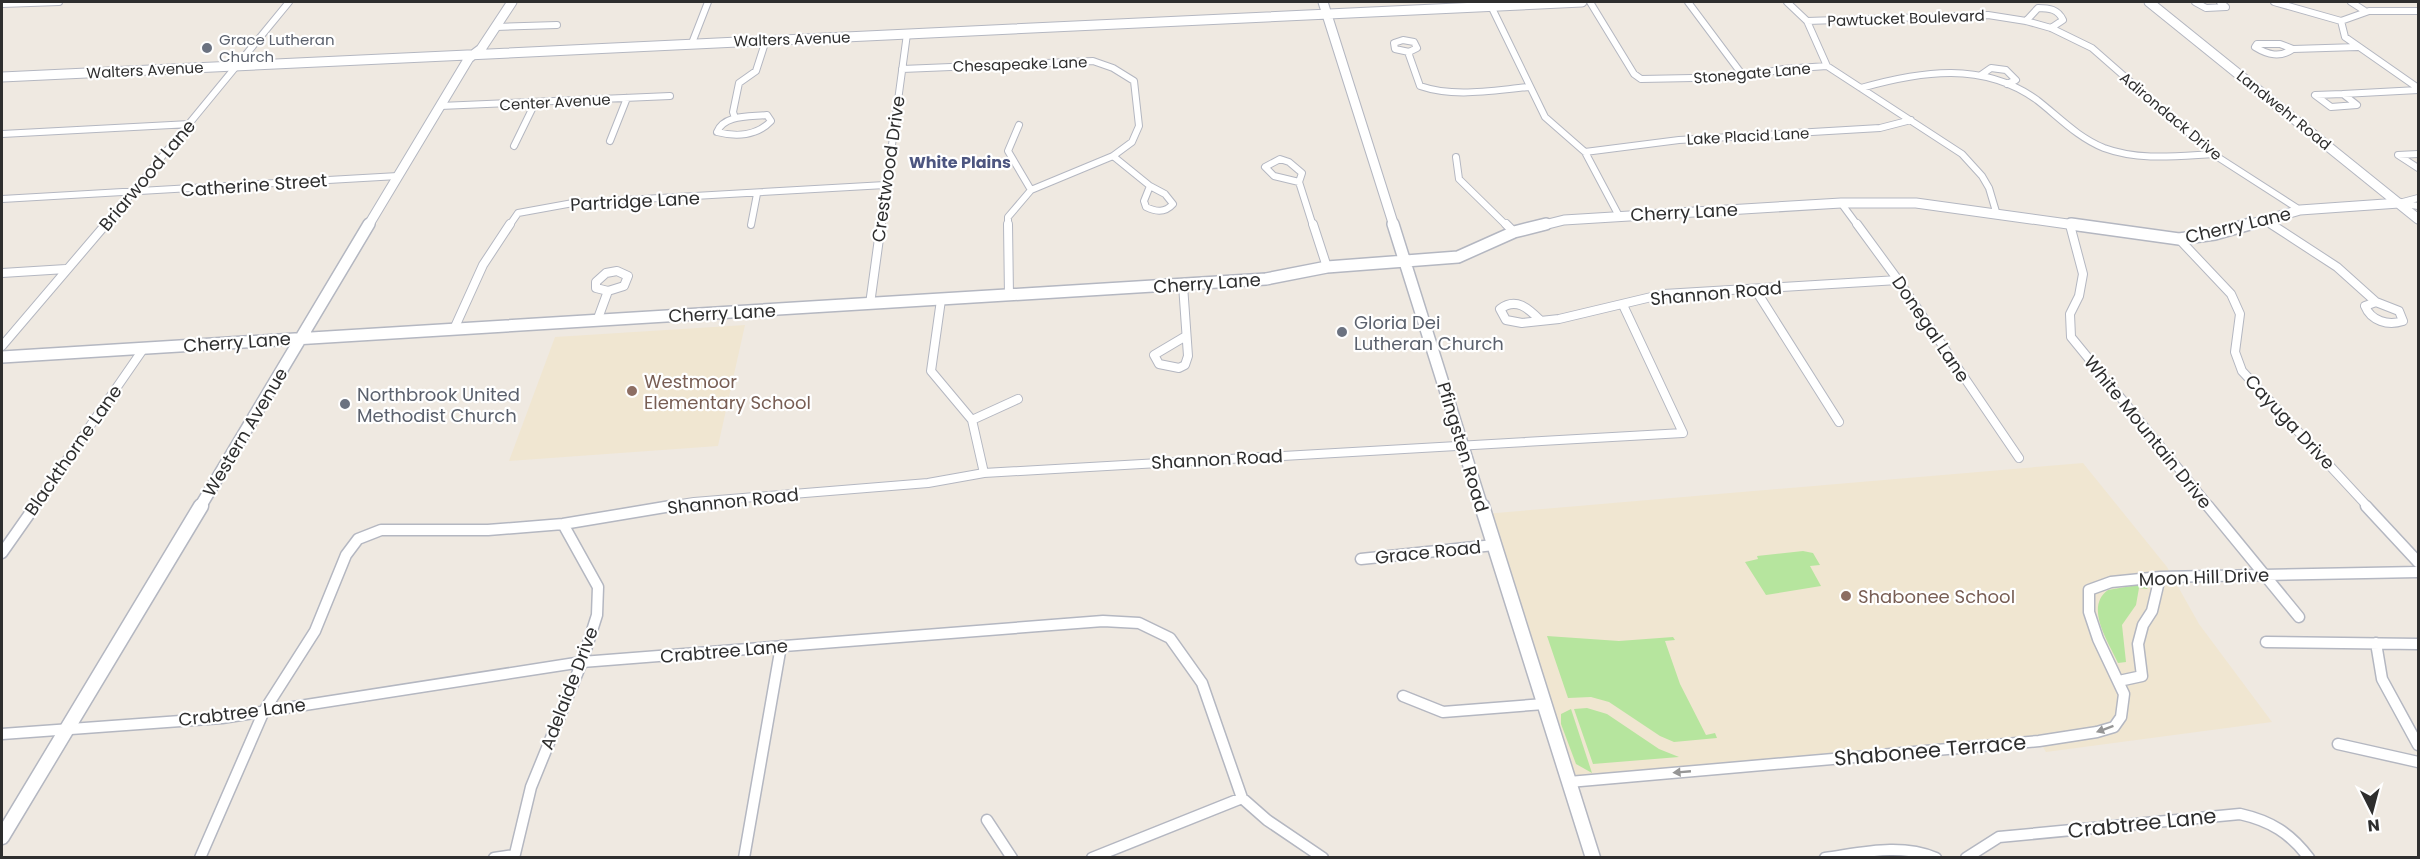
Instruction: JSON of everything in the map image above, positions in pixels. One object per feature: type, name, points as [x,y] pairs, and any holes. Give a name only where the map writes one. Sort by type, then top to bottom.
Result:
[{"type":"street","points":[[2,4],[59,2]]},
{"type":"street","name":"Briarwood Lane","points":[[2,346],[133,193],[289,2]]},
{"type":"street","name":"Western Avenue","points":[[2,837],[469,58],[476,54],[512,2]]},
{"type":"street","points":[[692,43],[708,2]]},
{"type":"street","name":"Pfingsten Road","points":[[1323,2],[1407,261],[1462,444],[1593,858]]},
{"type":"street","name":"Walters Avenue","points":[[3,78],[692,43],[1582,2]]},
{"type":"street","name":"Stonegate Lane","points":[[1590,2],[1634,74],[1641,79],[1744,77],[1784,69],[1827,66]]},
{"type":"street","points":[[1688,2],[1744,77]]},
{"type":"street","points":[[1787,2],[1808,21],[1827,66],[1962,154],[1982,176],[1989,188],[1997,215]]},
{"type":"street","name":"Landwehr Road","points":[[2149,2],[2418,219]]},
{"type":"street","points":[[2195,2],[2206,8],[2226,7],[2220,2]]},
{"type":"street","points":[[2274,2],[2341,21]]},
{"type":"street","points":[[2351,2],[2365,11]]},
{"type":"street","points":[[1491,6],[1545,117],[1585,152],[1619,216]]},
{"type":"street","points":[[2026,21],[2038,8],[2050,8],[2060,14],[2063,20],[2051,28]]},
{"type":"street","points":[[2341,21],[2351,14],[2365,11],[2418,11]]},
{"type":"street","name":"Pawtucket Boulevard","points":[[1808,21],[1977,15],[2040,25]]},
{"type":"street","points":[[2341,21],[2345,37],[2418,89]]},
{"type":"street","points":[[496,27],[557,25]]},
{"type":"street","name":"Adirondack Drive","points":[[2040,25],[2092,48],[2213,154],[2300,210]]},
{"type":"street","name":"Crestwood Drive","points":[[870,304],[907,34]]},
{"type":"street","points":[[735,118],[733,112],[740,83],[756,71],[766,40]]},
{"type":"street","points":[[2293,49],[2288,54],[2273,55],[2255,46],[2280,44],[2293,49],[2358,47]]},
{"type":"street","points":[[1408,52],[1420,86],[1429,91],[1530,87]]},
{"type":"street","name":"Chesapeake Lane","points":[[902,69],[1093,61],[1113,68],[1134,81],[1139,126],[1132,142],[1113,156]]},
{"type":"street","points":[[1982,75],[1991,68],[2007,70],[2014,74],[2016,80],[2007,84]]},
{"type":"street","points":[[1861,88],[1914,73],[1932,71],[1982,75],[2007,84],[2039,101],[2060,123],[2081,137],[2118,152],[2162,156],[2213,154]]},
{"type":"street","points":[[2343,94],[2357,105],[2331,107],[2315,95],[2418,89]]},
{"type":"street","name":"Center Avenue","points":[[440,106],[670,96]]},
{"type":"street","points":[[610,141],[627,98]]},
{"type":"street","points":[[514,146],[535,103]]},
{"type":"street","points":[[767,115],[771,120],[768,126],[746,134],[733,135],[717,132],[723,122],[735,118],[767,115]]},
{"type":"street","name":"Lake Placid Lane","points":[[1585,152],[1679,140],[1881,128],[1911,120]]},
{"type":"street","points":[[2,134],[190,123]]},
{"type":"street","points":[[1019,125],[1008,151],[1031,190]]},
{"type":"street","points":[[2418,154],[2398,155],[2418,168]]},
{"type":"street","points":[[1008,296],[1008,217],[1031,190],[1113,156],[1150,186]]},
{"type":"street","points":[[1456,157],[1459,179],[1514,232]]},
{"type":"street","points":[[1299,182],[1274,176],[1265,167],[1270,161],[1281,158],[1293,162],[1302,173],[1299,182],[1327,267]]},
{"type":"street","name":"Catherine Street","points":[[2,199],[398,176]]},
{"type":"street","name":"Partridge Lane","points":[[454,329],[483,265],[518,213],[573,203],[885,185]]},
{"type":"street","points":[[751,225],[757,194]]},
{"type":"street","name":"Cherry Lane","points":[[2399,203],[2418,198]]},
{"type":"street","name":"Cherry Lane","points":[[2,357],[1266,279],[1327,267],[1458,257],[1514,232],[1564,220],[1619,216],[1841,203],[1907,203],[2180,239],[2215,234],[2300,210],[2399,203],[2418,206]]},
{"type":"street","name":"Donegal Lane","points":[[1841,203],[1898,280],[2019,458]]},
{"type":"street","points":[[2264,220],[2335,264],[2358,282],[2376,302],[2399,311],[2403,321],[2390,323],[2371,316],[2365,306],[2376,302]]},
{"type":"street","name":"White Mountain Drive","points":[[2070,225],[2083,274],[2079,296],[2070,314],[2071,337],[2299,617]]},
{"type":"street","name":"Cayuga Drive","points":[[2180,239],[2231,294],[2240,314],[2235,352],[2242,370],[2418,562]]},
{"type":"street","points":[[2,273],[66,269]]},
{"type":"street","name":"Shannon Road","points":[[264,711],[315,631],[346,555],[358,539],[381,530],[488,530],[563,524],[694,502],[928,483],[984,473],[1683,433],[1623,305],[1664,294],[1898,280]]},
{"type":"street","points":[[1183,285],[1188,356],[1185,365],[1173,368],[1159,364],[1154,355],[1186,336]]},
{"type":"street","points":[[1755,288],[1839,422]]},
{"type":"street","points":[[597,321],[608,291]]},
{"type":"street","points":[[941,300],[931,371],[972,420],[984,473]]},
{"type":"street","points":[[1540,320],[1526,306],[1516,302],[1500,309],[1506,320],[1514,323],[1559,319],[1623,305]]},
{"type":"street","name":"Blackthorne Lane","points":[[2,553],[144,348]]},
{"type":"street","points":[[972,420],[1018,399]]},
{"type":"street","name":"Adelaide Drive","points":[[514,856],[531,788],[582,662],[597,615],[598,587],[563,524]]},
{"type":"street","name":"Grace Road","points":[[1361,559],[1494,545]]},
{"type":"street","name":"Moon Hill Drive","points":[[2119,681],[2098,639],[2089,612],[2089,590],[2111,582],[2160,577],[2418,572]]},
{"type":"street","points":[[2119,681],[2142,676],[2138,644],[2143,625],[2152,611],[2160,577]]},
{"type":"street","name":"Crabtree Lane","points":[[2,734],[222,718],[582,662],[1103,621],[1138,623],[1170,638],[1202,683],[1242,798],[1267,820],[1323,858]]},
{"type":"street","points":[[2266,642],[2311,646],[2418,644]]},
{"type":"street","points":[[2376,643],[2382,679],[2418,745]]},
{"type":"street","points":[[744,858],[781,646]]},
{"type":"street","name":"Shabonee Terrace","points":[[1569,782],[2039,741],[2097,732],[2114,727],[2121,717],[2124,694],[2119,681]]},
{"type":"street","points":[[1403,696],[1443,712],[1544,704]]},
{"type":"street","points":[[200,858],[264,711]]},
{"type":"street","points":[[2338,744],[2418,762]]},
{"type":"street","points":[[1092,858],[1242,798]]},
{"type":"street","name":"Crabtree Lane","points":[[1966,858],[1999,837],[2240,814],[2268,819],[2295,839],[2309,858]]},
{"type":"street","points":[[987,820],[1012,858]]},
{"type":"street","points":[[1825,858],[1901,850],[1932,855]]},
{"type":"street","points":[[494,858],[514,856]]},
{"type":"shaded area","name":"Westmoor Elementary School","points":[[745,325],[718,446],[509,461],[555,337]]},
{"type":"shaded area","name":"Shabonee School","points":[[2083,463],[2167,567],[2199,624],[2272,722],[2046,752],[2039,741],[1569,782],[1484,514]]},
{"type":"green space","points":[[1803,551],[1813,553],[1820,565],[1810,566],[1821,586],[1766,595],[1745,562],[1758,559],[1757,556]]},
{"type":"green space","points":[[2143,585],[2148,589],[2139,588],[2136,605],[2122,625],[2126,662],[2118,663],[2101,625],[2098,606],[2101,597],[2108,590]]},
{"type":"green space","points":[[1547,636],[1619,641],[1673,637],[1675,640],[1665,641],[1680,684],[1706,735],[1715,733],[1717,738],[1674,742],[1660,736],[1609,702],[1591,697],[1568,698]]},
{"type":"green space","points":[[1587,708],[1607,714],[1659,749],[1679,757],[1593,764],[1574,709]]},
{"type":"green space","points":[[1571,709],[1592,773],[1576,764],[1561,724],[1561,714]]},
{"type":"place","name":"Grace Lutheran Church","points":[[207,48]]},
{"type":"place","name":"Gloria Dei Lutheran Church","points":[[1342,332]]},
{"type":"place","name":"Westmoor Elementary School","points":[[632,391]]},
{"type":"place","name":"Northbrook United Methodist Church","points":[[345,404]]},
{"type":"place","name":"Shabonee School","points":[[1846,596]]},
{"type":"district","name":"White Plains","points":[[960,162]]}]
